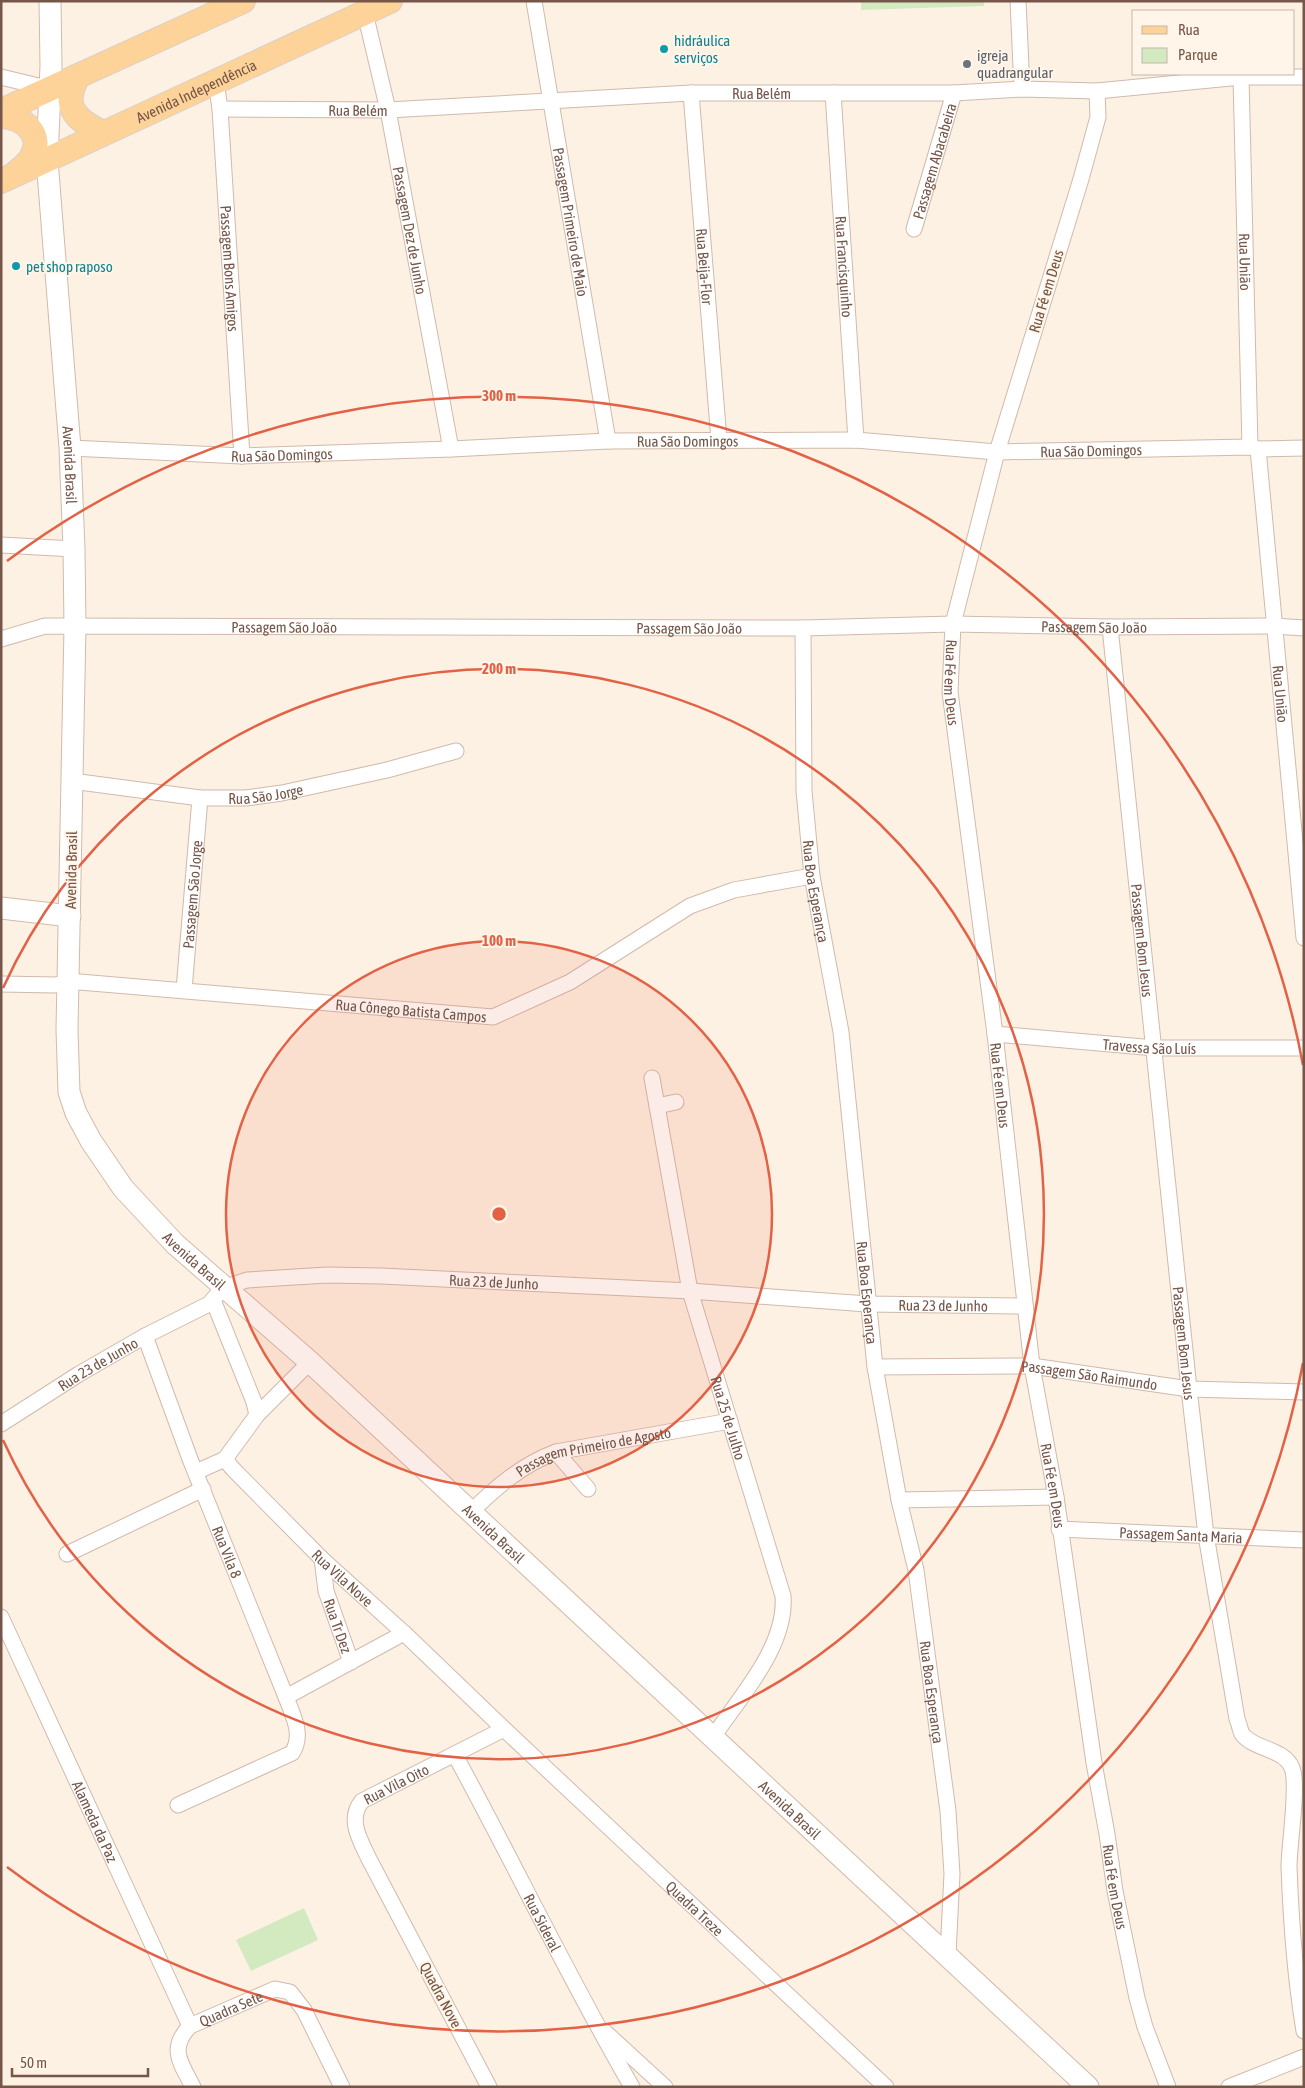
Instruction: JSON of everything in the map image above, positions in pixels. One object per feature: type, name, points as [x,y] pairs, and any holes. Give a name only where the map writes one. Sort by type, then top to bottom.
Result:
[{"type":"main road","name":"Avenida Brasil","points":[[50,1],[51,89],[46,160],[70,448],[74,549],[75,626],[67,1060],[69,1092],[76,1113],[91,1141],[123,1188],[218,1294],[310,1362],[948,1954],[1088,2087]]},
{"type":"main road","points":[[1,111],[243,1]]},
{"type":"main road","name":"Avenida Independência","points":[[8,178],[390,1]]},
{"type":"main road","points":[[78,76],[72,87],[71,107],[78,119],[103,134]]},
{"type":"main road","points":[[1,116],[17,119],[27,124],[34,134],[36,146],[31,159],[8,178]]},
{"type":"main road","points":[[1,908],[70,916]]},
{"type":"street","name":"Passagem Primeiro de Maio","points":[[534,1],[608,441]]},
{"type":"street","points":[[1018,1],[1022,89]]},
{"type":"street","name":"Passagem Dez de Junho","points":[[365,13],[388,110],[451,449]]},
{"type":"street","points":[[1,76],[51,89]]},
{"type":"street","name":"Rua Belém","points":[[220,109],[388,110],[550,99],[691,93],[954,93],[1022,89],[1096,91],[1241,77],[1304,76]]},
{"type":"street","name":"Rua União","points":[[1241,77],[1254,448],[1274,626],[1304,938]]},
{"type":"street","name":"Passagem Bons Amigos","points":[[216,81],[220,109],[242,456]]},
{"type":"street","name":"Rua Fé em Deus","points":[[1096,91],[1098,118],[1081,179],[996,452],[953,624],[950,692],[995,1034],[1032,1366],[1056,1497],[1059,1529],[1094,1763],[1115,1891],[1137,1998],[1145,2027],[1168,2087]]},
{"type":"street","name":"Rua Beija-Flor","points":[[691,93],[719,440]]},
{"type":"street","name":"Rua Francisquinho","points":[[832,93],[856,440]]},
{"type":"street","name":"Passagem Abacabeira","points":[[914,229],[954,93]]},
{"type":"street","name":"Rua São Domingos","points":[[70,448],[242,456],[451,449],[608,441],[856,440],[996,452],[1304,448]]},
{"type":"street","points":[[1,545],[74,549]]},
{"type":"street","name":"Passagem São João","points":[[1,639],[45,626],[803,628],[953,624],[1110,627],[1274,626],[1304,628]]},
{"type":"street","name":"Passagem Bom Jesus","points":[[1110,627],[1189,1389],[1206,1535],[1237,1719],[1242,1733],[1254,1745],[1285,1759],[1292,1767],[1294,1782],[1289,1865],[1296,1982],[1304,2031]]},
{"type":"street","name":"Rua Boa Esperança","points":[[803,628],[804,791],[812,876],[841,1032],[867,1304],[875,1367],[899,1500],[916,1570],[948,1811],[952,1874],[948,1954]]},
{"type":"street","name":"Rua São Jorge","points":[[72,781],[200,798],[246,798],[282,793],[387,770],[456,751]]},
{"type":"street","name":"Passagem São Jorge","points":[[184,990],[200,798]]},
{"type":"street","name":"Rua Cônego Batista Campos","points":[[1,984],[56,985],[68,981],[493,1017],[570,982],[690,906],[734,890],[812,876]]},
{"type":"street","name":"Travessa São Luís","points":[[995,1034],[1155,1048],[1304,1048]]},
{"type":"street","name":"Rua 25 de Julho","points":[[652,1078],[690,1291],[783,1596],[784,1611],[782,1624],[769,1654],[713,1737]]},
{"type":"street","points":[[657,1106],[676,1102]]},
{"type":"street","name":"Rua 23 de Junho","points":[[1,1424],[78,1374],[218,1294],[255,1280],[327,1275],[435,1278],[690,1291],[867,1304],[1026,1306]]},
{"type":"street","points":[[218,1294],[257,1415]]},
{"type":"street","name":"Rua Vila 8","points":[[145,1336],[196,1472],[299,1734],[298,1744],[292,1753],[178,1805]]},
{"type":"street","points":[[196,1472],[225,1459],[257,1415],[310,1362]]},
{"type":"street","name":"Passagem São Raimundo","points":[[875,1367],[1032,1366],[1189,1389],[1304,1392]]},
{"type":"street","name":"Passagem Primeiro de Agosto","points":[[471,1512],[494,1490],[521,1470],[531,1463],[556,1452],[730,1421]]},
{"type":"street","points":[[556,1452],[588,1489]]},
{"type":"street","name":"Rua Vila Nove","points":[[225,1459],[241,1479],[282,1517],[322,1559],[404,1632],[504,1729]]},
{"type":"street","points":[[67,1554],[203,1489]]},
{"type":"street","points":[[899,1500],[1056,1497]]},
{"type":"street","name":"Passagem Santa Maria","points":[[1059,1529],[1304,1540]]},
{"type":"street","name":"Rua Tr Dez","points":[[322,1559],[326,1591],[351,1662],[404,1632]]},
{"type":"street","name":"Alameda da Paz","points":[[1,1617],[190,2026]]},
{"type":"street","points":[[286,1697],[351,1662]]},
{"type":"street","name":"Rua Vila Oito","points":[[394,1904],[356,1831],[355,1813],[358,1807],[362,1801],[504,1729]]},
{"type":"street","name":"Quadra Treze","points":[[504,1729],[886,2087]]},
{"type":"street","name":"Rua Sideral","points":[[455,1755],[505,1847],[596,2025],[632,2087]]},
{"type":"street","name":"Quadra Nove","points":[[394,1904],[489,2087]]},
{"type":"street","name":"Quadra Sete","points":[[193,2087],[182,2065],[177,2046],[179,2039],[190,2026],[275,1989],[290,1992],[296,1997],[342,2087]]},
{"type":"street","points":[[596,2025],[665,2087]]},
{"type":"street","points":[[1229,2087],[1304,2057]]},
{"type":"green space","points":[[861,1],[984,1],[984,6],[861,10]]},
{"type":"green space","points":[[304,1908],[318,1940],[251,1971],[236,1940]]},
{"type":"place","name":"hidráulica serviços","points":[[664,49]]},
{"type":"place","name":"igreja quadrangular","points":[[967,64]]},
{"type":"place","name":"pet shop raposo","points":[[16,266]]}]
